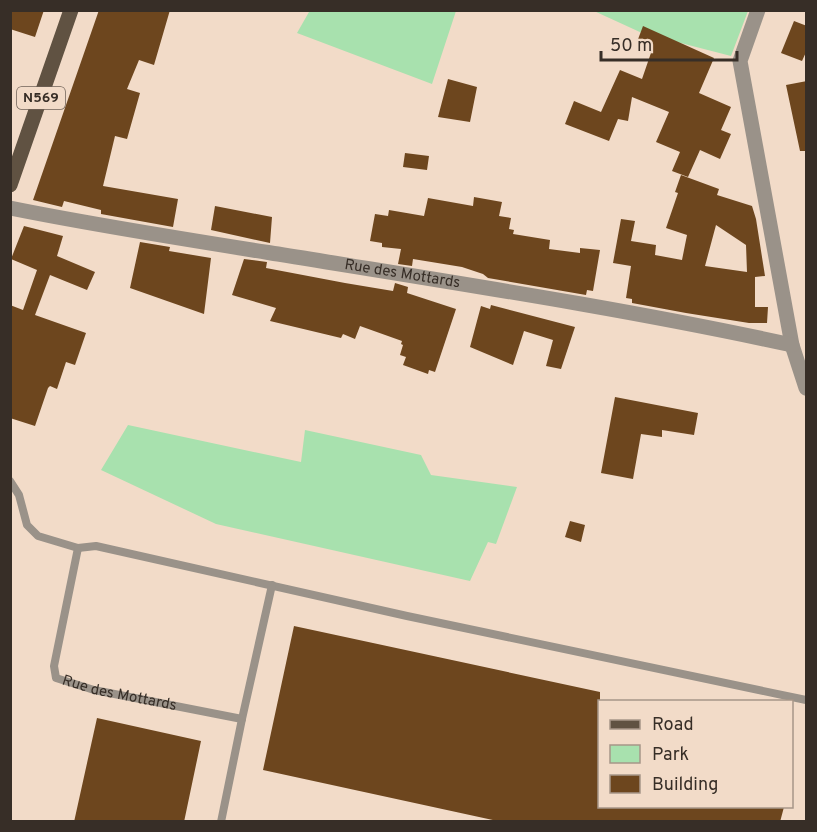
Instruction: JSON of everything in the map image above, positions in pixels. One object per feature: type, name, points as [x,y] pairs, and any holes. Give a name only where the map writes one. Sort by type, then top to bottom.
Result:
[{"type":"main road","name":"N569","points":[[10,184],[71,10]]},
{"type":"street","points":[[758,10],[740,61],[792,345],[807,388]]},
{"type":"street","name":"Rue des Mottards","points":[[10,208],[77,222],[365,268],[723,330],[792,345]]},
{"type":"lane","points":[[10,481],[19,495],[27,525],[38,536],[78,548],[96,546],[667,672],[807,700]]},
{"type":"lane","name":"Rue des Mottards","points":[[78,548],[54,666],[56,678],[94,690],[242,719]]},
{"type":"lane","points":[[221,822],[272,585]]},
{"type":"green space","points":[[306,11],[456,11],[432,84],[297,33],[309,12]]},
{"type":"green space","points":[[594,11],[748,11],[731,56],[642,33]]},
{"type":"green space","points":[[128,425],[301,462],[305,430],[421,455],[431,475],[517,487],[496,544],[488,542],[470,581],[216,524],[101,470]]},
{"type":"building","points":[[10,10],[44,10],[35,37],[10,29]]},
{"type":"building","points":[[99,10],[170,10],[154,65],[139,60],[127,89],[140,93],[127,139],[115,136],[103,186],[178,199],[173,227],[101,214],[101,210],[64,201],[62,207],[33,200]]},
{"type":"building","points":[[794,21],[807,26],[807,50],[802,61],[781,53]]},
{"type":"building","points":[[643,26],[714,58],[699,93],[731,107],[721,130],[731,134],[720,159],[700,150],[688,177],[672,171],[680,152],[656,142],[669,112],[632,97],[628,121],[618,119],[609,141],[565,124],[574,101],[601,112],[620,70],[642,79],[652,50],[648,49],[649,45],[637,42]]},
{"type":"building","points":[[448,79],[477,87],[470,122],[438,117]]},
{"type":"building","points":[[807,81],[807,151],[800,151],[786,85]]},
{"type":"building","points":[[405,153],[429,156],[427,170],[403,167]]},
{"type":"building","points":[[681,175],[719,189],[717,195],[752,206],[765,276],[755,277],[755,307],[768,307],[767,323],[749,323],[686,313],[632,303],[632,299],[626,298],[631,266],[613,263],[621,219],[635,221],[631,241],[656,245],[655,255],[682,260],[687,235],[666,228],[678,193],[675,192]],"holes":[[[716,225],[746,245],[747,272],[705,266]]]},
{"type":"building","points":[[474,197],[502,202],[499,216],[511,218],[509,229],[514,230],[513,234],[550,240],[549,249],[580,253],[580,248],[600,250],[593,291],[587,290],[586,295],[488,278],[462,267],[413,259],[412,266],[398,264],[401,249],[382,247],[382,243],[370,241],[375,214],[388,216],[389,210],[424,216],[428,198],[473,206]]},
{"type":"building","points":[[215,206],[272,217],[270,243],[211,230]]},
{"type":"building","points":[[24,226],[63,236],[57,256],[95,272],[87,290],[50,275],[35,315],[86,333],[75,365],[66,362],[57,389],[50,386],[48,388],[35,426],[10,418],[10,305],[23,310],[37,270],[11,259]]},
{"type":"building","points":[[140,242],[170,247],[169,251],[211,258],[204,314],[130,288]]},
{"type":"building","points":[[244,259],[267,262],[266,268],[393,291],[395,283],[408,287],[407,293],[456,309],[435,372],[429,370],[428,374],[403,365],[406,357],[400,355],[402,341],[360,326],[355,339],[343,334],[341,338],[270,321],[276,308],[232,295]]},
{"type":"building","points":[[491,305],[575,327],[561,369],[546,366],[553,340],[524,331],[513,365],[470,347],[481,306],[490,309]]},
{"type":"building","points":[[615,397],[698,413],[694,435],[662,430],[662,437],[641,434],[633,479],[601,473]]},
{"type":"building","points":[[570,521],[585,525],[581,542],[565,537]]},
{"type":"building","points":[[294,626],[600,692],[600,700],[598,700],[598,808],[784,808],[780,822],[502,822],[263,770]]},
{"type":"building","points":[[97,718],[201,741],[184,822],[74,822]]}]
